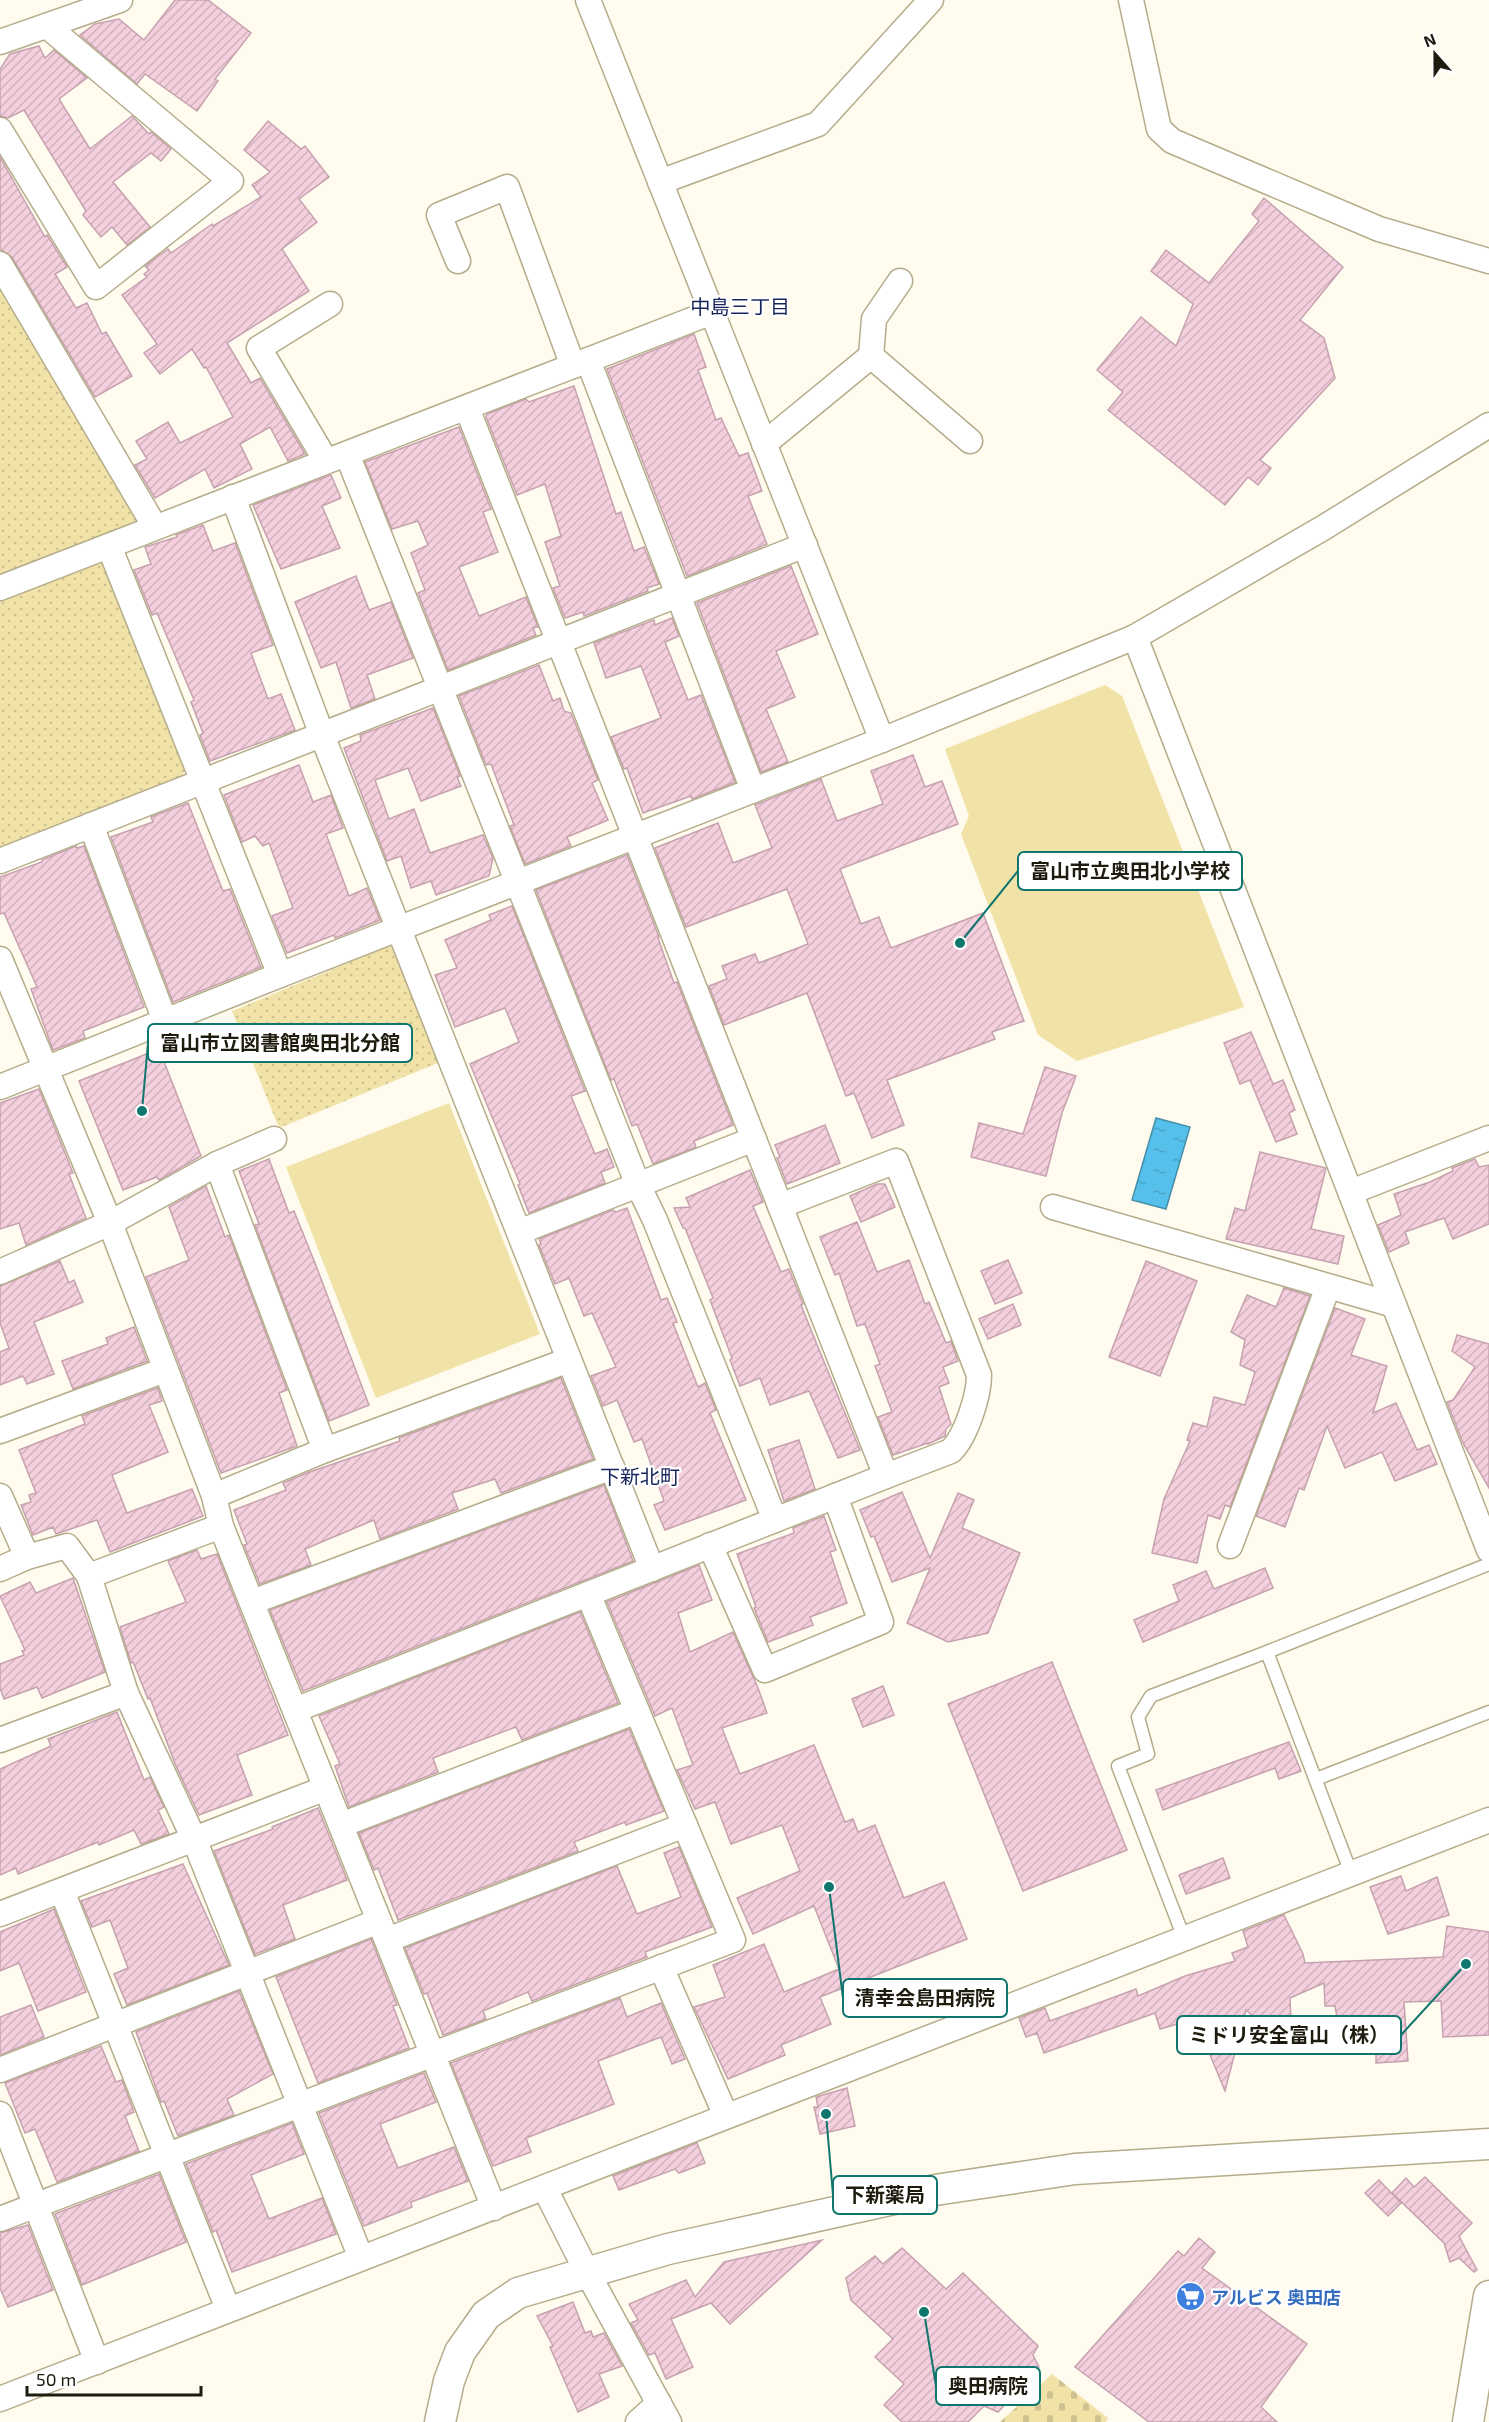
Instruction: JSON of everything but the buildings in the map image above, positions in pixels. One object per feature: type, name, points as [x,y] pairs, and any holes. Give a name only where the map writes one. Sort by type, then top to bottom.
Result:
[{"type":"street","points":[[0,42],[120,0]]},
{"type":"street","points":[[588,0],[882,740]]},
{"type":"street","points":[[660,182],[818,124],[932,0]]},
{"type":"street","points":[[1131,0],[1159,129],[1172,141],[1379,229],[1489,261]]},
{"type":"street","points":[[0,130],[96,287],[231,181],[47,26]]},
{"type":"street","points":[[458,261],[439,215],[507,187],[678,595],[753,790]]},
{"type":"street","points":[[0,264],[155,527]]},
{"type":"street","points":[[764,444],[871,356],[874,319],[900,280]]},
{"type":"street","points":[[330,304],[259,348],[337,458],[440,688],[638,1185],[656,1220],[775,1520]]},
{"type":"street","points":[[0,588],[712,312]]},
{"type":"street","points":[[871,356],[970,441]]},
{"type":"street","points":[[467,408],[886,1476]]},
{"type":"street","points":[[0,1087],[882,740],[1135,637],[1323,528],[1489,425]]},
{"type":"street","points":[[233,497],[322,735],[652,1569]]},
{"type":"street","points":[[0,861],[805,545]]},
{"type":"street","points":[[109,546],[280,975]]},
{"type":"street","points":[[1135,637],[1489,1550]]},
{"type":"street","points":[[91,825],[165,1021]]},
{"type":"street","points":[[0,959],[110,1223],[214,1496],[221,1527],[494,2208]]},
{"type":"street","points":[[1351,1192],[1489,1138]]},
{"type":"street","points":[[0,1272],[110,1223],[217,1164],[274,1139]]},
{"type":"street","points":[[519,1232],[754,1139]]},
{"type":"street","points":[[295,1710],[951,1451],[959,1443],[979,1388],[979,1374],[896,1161],[780,1206]]},
{"type":"street","points":[[217,1164],[326,1450]]},
{"type":"street","points":[[1053,1207],[1394,1305]]},
{"type":"street","points":[[1230,1546],[1328,1287]]},
{"type":"street","points":[[214,1496],[326,1450],[569,1360]]},
{"type":"street","points":[[0,1431],[165,1370]]},
{"type":"street","points":[[252,1602],[612,1467]]},
{"type":"street","points":[[0,1496],[27,1557]]},
{"type":"street","points":[[710,1545],[765,1670],[881,1622],[835,1496]]},
{"type":"street","points":[[89,1576],[221,1527]]},
{"type":"street","points":[[0,1569],[27,1557],[67,1546],[89,1576],[126,1693],[194,1839],[362,2259]]},
{"type":"street","points":[[0,2219],[733,1940],[588,1594]]},
{"type":"street","points":[[0,1740],[126,1693]]},
{"type":"street","points":[[341,1825],[638,1712]]},
{"type":"street","points":[[0,1914],[326,1788]]},
{"type":"street","points":[[0,2399],[1489,1820]]},
{"type":"street","points":[[0,2070],[247,1972],[383,1930],[685,1825]]},
{"type":"street","points":[[62,1890],[228,2309]]},
{"type":"street","points":[[662,1967],[726,2116]]},
{"type":"street","points":[[0,2114],[97,2362]]},
{"type":"street","points":[[440,2422],[449,2381],[460,2352],[486,2315],[518,2293],[587,2272],[758,2228],[924,2192],[1075,2169],[1489,2144]]},
{"type":"street","points":[[545,2188],[587,2272],[664,2412],[638,2422]]},
{"type":"street","points":[[1468,2422],[1483,2368],[1489,2296]]},
{"type":"lane","points":[[1184,1938],[1119,1766],[1149,1754],[1138,1717],[1151,1696],[1489,1564]]},
{"type":"lane","points":[[1267,1652],[1351,1873]]},
{"type":"lane","points":[[1316,1779],[1489,1712]]},
{"type":"green space","points":[[0,281],[139,513],[136,525],[0,577]]},
{"type":"green space","points":[[102,560],[186,765],[182,777],[0,847],[0,599]]},
{"type":"green space","points":[[1105,685],[1122,696],[1244,1007],[1077,1061],[1038,1035],[961,834],[969,816],[945,749]]},
{"type":"green space","points":[[389,946],[397,950],[438,1063],[279,1128],[232,1011]]},
{"type":"green space","points":[[449,1103],[540,1334],[376,1398],[286,1167]]},
{"type":"green space","points":[[1052,2374],[1108,2418],[1106,2422],[1000,2422]]},
{"type":"water","points":[[1156,1118],[1190,1127],[1166,1209],[1132,1200]]},
{"type":"place","name":"富山市立奥田北小学校","points":[[960,943]]},
{"type":"place","name":"富山市立図書館奥田北分館","points":[[142,1111]]},
{"type":"place","name":"清幸会島田病院","points":[[829,1887]]},
{"type":"place","name":"ミドリ安全富山（株）","points":[[1466,1964]]},
{"type":"place","name":"下新薬局","points":[[826,2114]]},
{"type":"place","name":"アルビス 奥田店","points":[[1190,2297]]},
{"type":"place","name":"奥田病院","points":[[924,2312]]},
{"type":"district","name":"中島三丁目","points":[[740,306]]},
{"type":"district","name":"下新北町","points":[[640,1476]]}]
